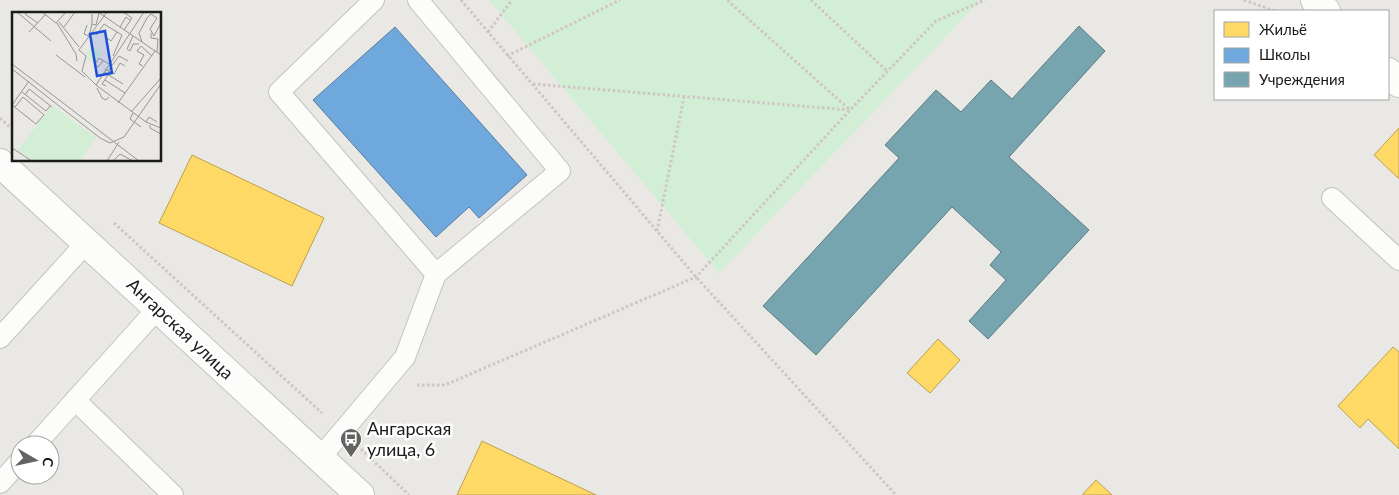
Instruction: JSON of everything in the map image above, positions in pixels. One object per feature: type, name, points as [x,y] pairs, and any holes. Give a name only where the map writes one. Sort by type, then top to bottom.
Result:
[{"type":"street","points":[[1314,0],[1325,10]]},
{"type":"street","points":[[1389,73],[1399,82]]},
{"type":"street","name":"Ангарская улица","points":[[0,163],[360,495]]},
{"type":"lane","points":[[374,0],[279,92],[436,274]]},
{"type":"lane","points":[[320,458],[405,357],[436,274],[560,171],[418,0]]},
{"type":"lane","points":[[1332,198],[1399,260]]},
{"type":"lane","points":[[0,338],[87,242]]},
{"type":"lane","points":[[44,435],[158,308]]},
{"type":"lane","points":[[75,400],[173,495]]},
{"type":"lane","points":[[0,483],[10,472]]},
{"type":"path","points":[[461,0],[696,277],[896,495]]},
{"type":"path","points":[[488,32],[512,0]]},
{"type":"path","points":[[507,56],[620,0]]},
{"type":"path","points":[[727,0],[850,110]]},
{"type":"path","points":[[811,0],[887,71]]},
{"type":"path","points":[[381,385],[445,385],[696,277],[936,20],[985,0]]},
{"type":"path","points":[[1244,0],[1272,10]]},
{"type":"path","points":[[533,84],[850,110]]},
{"type":"path","points":[[657,232],[684,97]]},
{"type":"path","points":[[0,118],[12,129]]},
{"type":"path","points":[[110,219],[409,495]]},
{"type":"green space","points":[[489,0],[981,0],[719,273]]},
{"type":"building: Жильё","points":[[1399,128],[1399,179],[1374,155]]},
{"type":"building: Жильё","points":[[192,155],[324,218],[292,286],[159,223]]},
{"type":"building: Жильё","points":[[938,339],[960,360],[930,393],[907,373]]},
{"type":"building: Жильё","points":[[1393,347],[1399,352],[1399,449],[1368,419],[1360,428],[1338,406]]},
{"type":"building: Жильё","points":[[482,441],[596,495],[457,495]]},
{"type":"building: Жильё","points":[[1096,480],[1112,495],[1082,495]]},
{"type":"building: Школы","points":[[395,27],[527,175],[479,218],[469,207],[436,237],[313,100]]},
{"type":"building: Учреждения","points":[[1079,26],[1105,51],[1009,157],[1089,230],[988,339],[969,321],[1006,280],[990,265],[1001,252],[952,207],[816,355],[763,306],[899,158],[885,145],[936,90],[961,112],[991,80],[1012,99]]},
{"type":"place","name":"Ангарская улица, 6","points":[[351,458]]}]
